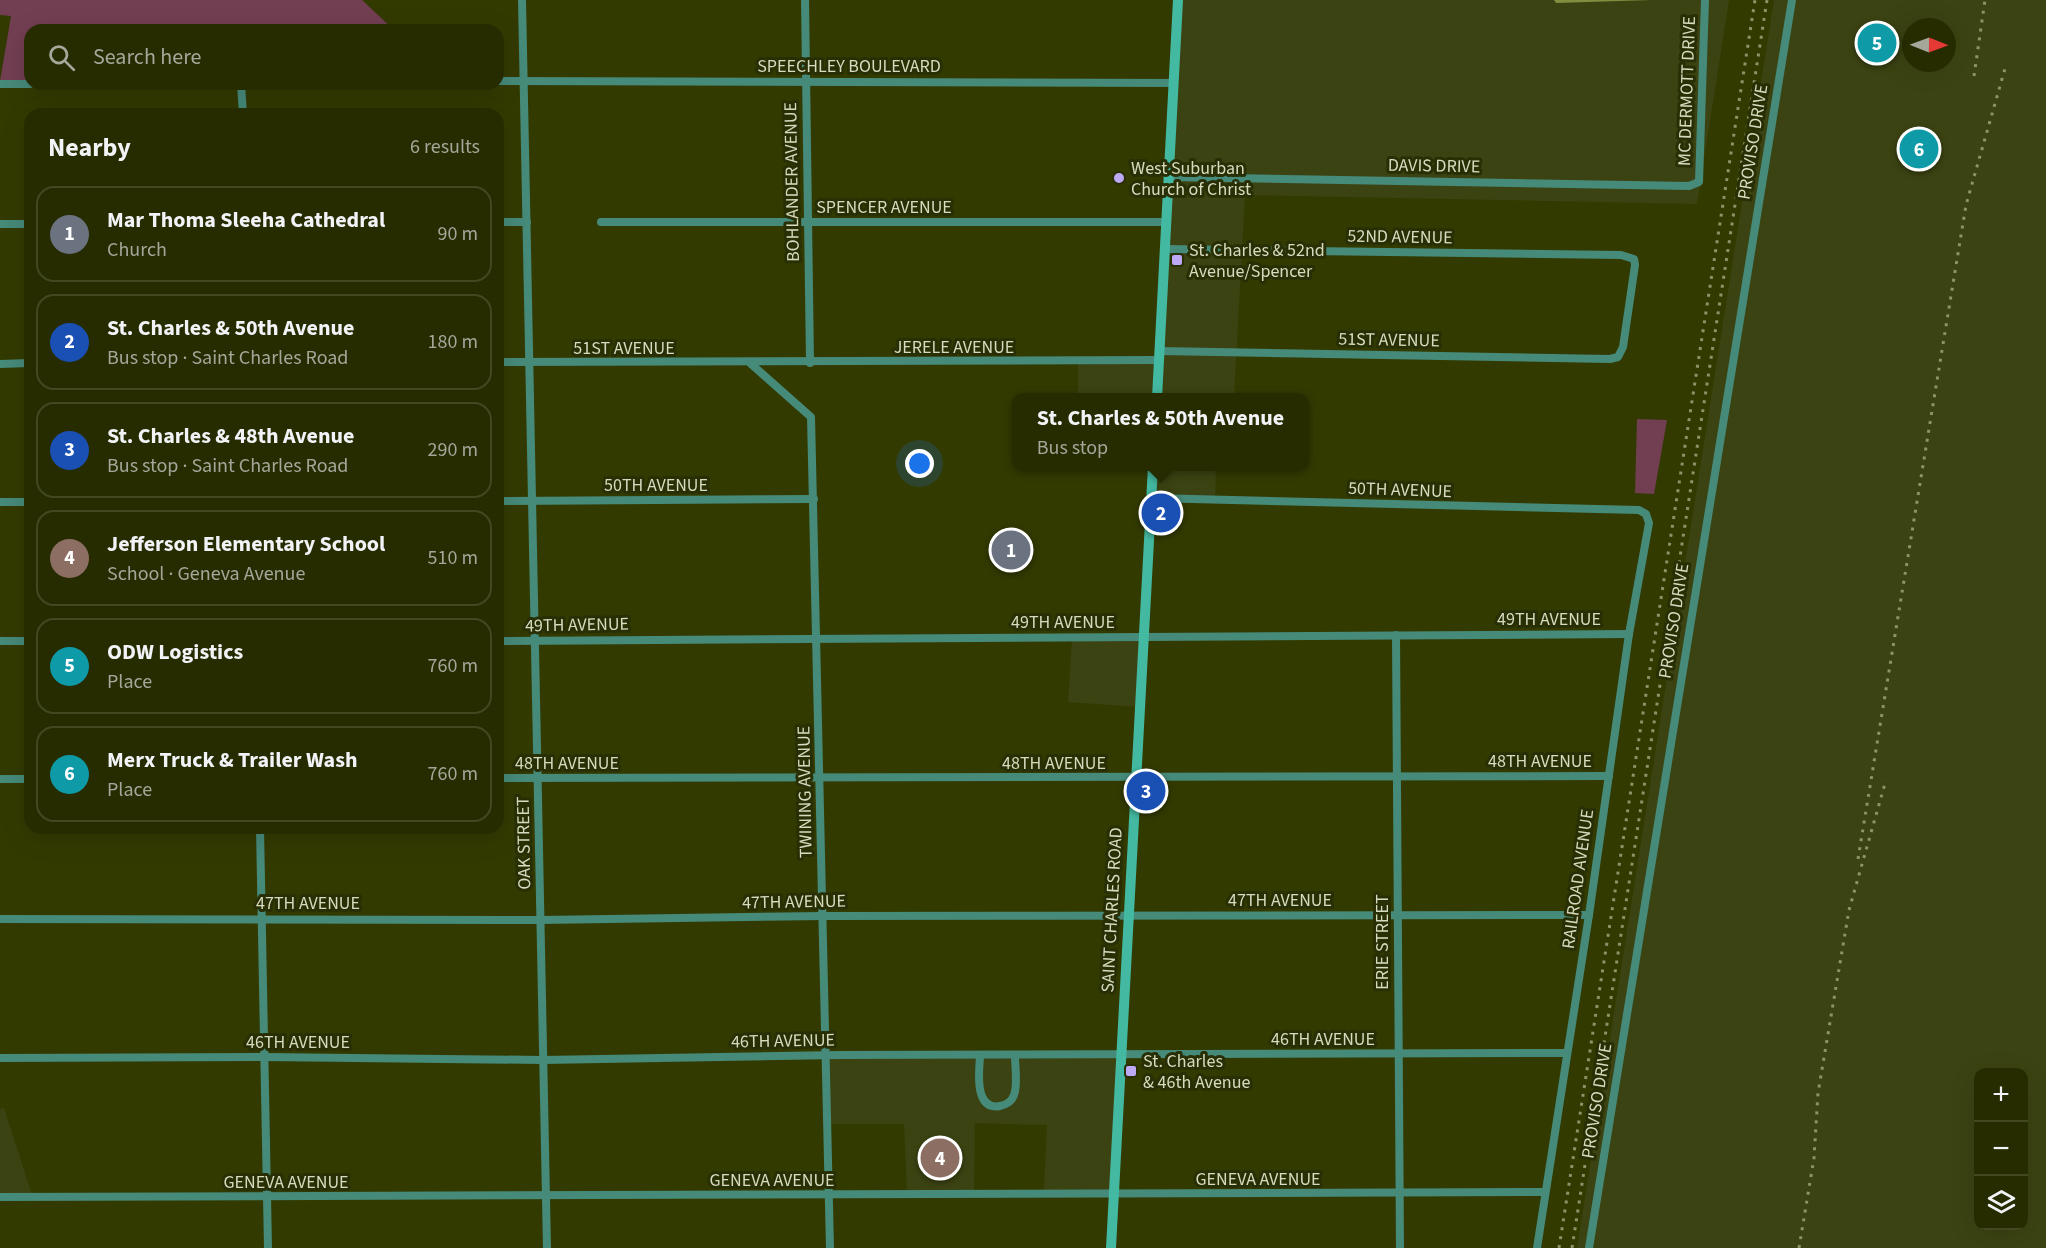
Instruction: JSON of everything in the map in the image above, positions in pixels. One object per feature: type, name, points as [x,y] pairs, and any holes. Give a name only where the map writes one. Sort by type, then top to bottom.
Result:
[{"type":"main road","points":[[1157,393],[1178,0]]},
{"type":"main road","name":"SAINT CHARLES ROAD","points":[[1110,1248],[1153,471]]},
{"type":"street","name":"OAK STREET","points":[[522,0],[547,1248]]},
{"type":"street","name":"BOHLANDER AVENUE","points":[[804,0],[810,363]]},
{"type":"street","name":"MC DERMOTT DRIVE","points":[[1699,182],[1705,0]]},
{"type":"street","name":"PROVISO DRIVE","points":[[1589,1248],[1792,0]]},
{"type":"street","name":"SPEECHLEY BOULEVARD","points":[[504,81],[805,80],[1174,83]]},
{"type":"street","points":[[0,84],[24,84]]},
{"type":"street","points":[[241,90],[243,108]]},
{"type":"street","name":"DAVIS DRIVE","points":[[1168,177],[1689,186],[1699,182]]},
{"type":"street","points":[[504,222],[526,222]]},
{"type":"street","name":"SPENCER AVENUE","points":[[601,222],[1166,222]]},
{"type":"street","points":[[0,224],[24,224]]},
{"type":"street","name":"52ND AVENUE","points":[[1165,249],[1621,255],[1635,259],[1623,347],[1618,357]]},
{"type":"street","name":"51ST AVENUE","points":[[1159,355],[1598,359],[1618,357]]},
{"type":"street","name":"JERELE AVENUE","points":[[750,363],[1159,355]]},
{"type":"street","name":"51ST AVENUE","points":[[504,362],[750,363]]},
{"type":"street","points":[[0,364],[24,363]]},
{"type":"street","name":"TWINING AVENUE","points":[[750,363],[811,417],[830,1248]]},
{"type":"street","name":"50TH AVENUE","points":[[1152,498],[1639,510],[1646,514]]},
{"type":"street","name":"50TH AVENUE","points":[[504,501],[814,499]]},
{"type":"street","points":[[0,502],[24,502]]},
{"type":"street","name":"RAILROAD AVENUE","points":[[1537,1248],[1589,915],[1629,634],[1649,522],[1646,514]]},
{"type":"street","name":"49TH AVENUE","points":[[504,641],[1629,634]]},
{"type":"street","name":"ERIE STREET","points":[[1395,635],[1400,1248]]},
{"type":"street","points":[[0,641],[24,641]]},
{"type":"street","name":"48TH AVENUE","points":[[504,778],[1609,776]]},
{"type":"street","points":[[0,779],[24,779]]},
{"type":"street","points":[[260,834],[268,1248]]},
{"type":"street","name":"47TH AVENUE","points":[[0,919],[540,920],[823,916],[1589,915]]},
{"type":"street","name":"46TH AVENUE","points":[[0,1058],[264,1057],[543,1060],[826,1056],[1567,1053]]},
{"type":"street","points":[[980,1057],[979,1090],[989,1105],[996,1107],[1010,1102],[1015,1094],[1015,1056]]},
{"type":"street","name":"GENEVA AVENUE","points":[[0,1197],[1545,1192]]},
{"type":"shaded area","points":[[0,0],[362,0],[388,24],[24,24],[24,81],[0,81],[11,16],[0,15]]},
{"type":"shaded area","points":[[1179,0],[1729,0],[1697,204],[1245,195],[1234,393],[1159,393]]},
{"type":"shaded area","points":[[1554,0],[1651,0],[1556,3]]},
{"type":"shaded area","points":[[1774,0],[2046,0],[2046,1248],[1577,1248]]},
{"type":"shaded area","points":[[1156,363],[1154,393],[1078,393],[1078,364]]},
{"type":"shaded area","points":[[1637,419],[1667,420],[1654,494],[1635,493]]},
{"type":"shaded area","points":[[1155,471],[1216,471],[1215,499],[1153,498]]},
{"type":"shaded area","points":[[1072,640],[1141,640],[1138,707],[1068,702]]},
{"type":"shaded area","points":[[1118,1058],[1111,1191],[1044,1191],[1047,1125],[975,1123],[974,1191],[907,1192],[904,1124],[830,1124],[828,1059]]},
{"type":"shaded area","points":[[4,1108],[32,1195],[0,1195],[0,1109]]},
{"type":"railway","points":[[1559,1248],[1755,0]]},
{"type":"railway","points":[[1572,1248],[1767,0]]},
{"type":"railway","points":[[1974,76],[1985,0]]},
{"type":"railway","points":[[1858,859],[1966,205],[2006,65]]},
{"type":"railway","points":[[1799,1248],[1814,1158],[1818,1093],[1849,910],[1886,780]]},
{"type":"place","name":"ODW Logistics","points":[[1877,43]]},
{"type":"place","name":"Merx Truck & Trailer Wash","points":[[1919,149]]},
{"type":"place","name":"West Suburban Church of Christ","points":[[1119,178]]},
{"type":"place","name":"St. Charles & 52nd Avenue/Spencer","points":[[1177,260]]},
{"type":"place","name":"St. Charles & 50th Avenue","points":[[1161,513]]},
{"type":"place","name":"Mar Thoma Sleeha Cathedral","points":[[1011,550]]},
{"type":"place","name":"St. Charles & 48th Avenue","points":[[1146,791]]},
{"type":"place","name":"St. Charles & 46th Avenue","points":[[1131,1071]]},
{"type":"place","name":"Jefferson Elementary School","points":[[940,1158]]}]
